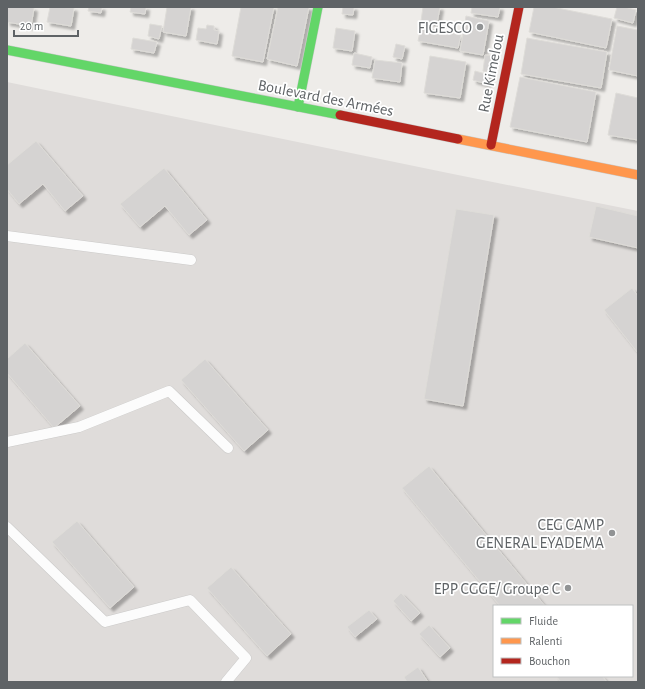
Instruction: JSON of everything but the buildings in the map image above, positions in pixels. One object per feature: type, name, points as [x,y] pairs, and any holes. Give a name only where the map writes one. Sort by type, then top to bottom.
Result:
[{"type":"street","points":[[298,107],[318,7]]},
{"type":"street","name":"Rue Kimelou","points":[[491,145],[519,7]]},
{"type":"street","name":"Boulevard des Armées","points":[[7,50],[638,175]]},
{"type":"lane","points":[[7,236],[191,260]]},
{"type":"lane","points":[[7,442],[79,427],[169,391],[228,448]]},
{"type":"lane","points":[[7,527],[105,622],[190,600],[246,658],[226,682]]},
{"type":"shaded area","points":[[7,82],[638,211],[638,682],[7,682]]},
{"type":"traffic: fast","points":[[298,107],[318,7]]},
{"type":"traffic: fast","points":[[7,50],[340,115]]},
{"type":"traffic: slow","points":[[458,139],[638,175]]},
{"type":"traffic: jam","points":[[491,145],[519,7]]},
{"type":"traffic: jam","points":[[340,115],[458,139]]},
{"type":"place","name":"FIGESCO","points":[[480,27]]},
{"type":"place","name":"CEG CAMP GENERAL EYADEMA","points":[[612,533]]},
{"type":"place","name":"EPP CGGE/ Groupe C","points":[[568,588]]}]
